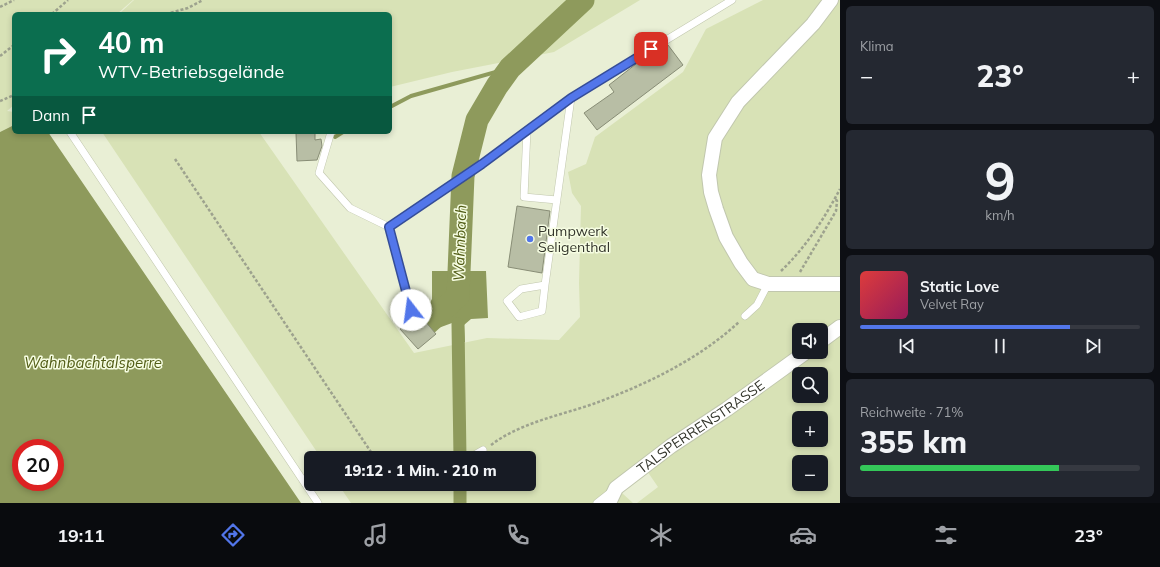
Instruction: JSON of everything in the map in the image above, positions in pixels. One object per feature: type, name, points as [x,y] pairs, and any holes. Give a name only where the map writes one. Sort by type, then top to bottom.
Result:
[{"type":"street","points":[[831,0],[813,24],[738,102],[715,138],[709,175],[711,192],[726,237],[741,263],[753,279],[768,284],[840,284]]},
{"type":"street","points":[[828,336],[840,327]]},
{"type":"street","name":"TALSPERRENSTRASSE","points":[[616,488],[671,446],[727,409],[796,359]]},
{"type":"street","points":[[609,503],[616,488]]},
{"type":"lane","points":[[389,227],[482,164],[571,98],[732,0]]},
{"type":"lane","points":[[545,285],[521,289],[507,300],[519,317],[542,311],[571,98]]},
{"type":"lane","points":[[527,130],[524,197],[557,200]]},
{"type":"lane","points":[[71,134],[318,503]]},
{"type":"lane","points":[[330,134],[319,173],[350,208],[389,227],[411,310]]},
{"type":"lane","points":[[745,316],[757,305],[768,284]]},
{"type":"lane","name":"TALSPERRENSTRASSE","points":[[597,503],[616,488]]},
{"type":"path","points":[[0,7],[14,0]]},
{"type":"path","points":[[54,12],[68,0]]},
{"type":"path","points":[[173,12],[188,8],[203,0]]},
{"type":"path","points":[[0,56],[12,47]]},
{"type":"path","points":[[0,101],[12,96]]},
{"type":"path","points":[[175,159],[370,451]]},
{"type":"path","points":[[768,284],[796,256],[828,212],[840,190]]},
{"type":"path","points":[[792,284],[836,211],[837,201],[835,198]]},
{"type":"path","points":[[483,450],[501,437],[544,419],[592,404],[641,385],[679,365],[726,334],[745,316]]},
{"type":"shaded area","points":[[0,0],[133,0],[119,12],[12,12],[12,107],[7,111],[12,112],[12,126],[0,132]]},
{"type":"shaded area","points":[[134,0],[640,0],[554,52],[452,72],[392,87],[392,12],[121,12]]},
{"type":"shaded area","points":[[763,0],[840,0],[840,503],[637,503],[658,487],[645,468],[619,486],[622,493],[633,503],[351,503],[343,491],[536,491],[536,451],[316,451],[103,134],[260,134],[414,353],[487,338],[559,340],[580,317],[579,283],[581,206],[572,193],[568,172],[586,164],[595,137],[683,72],[706,29]]},
{"type":"water","name":"Wahnbachtalsperre","points":[[12,126],[12,134],[49,134],[301,503],[0,503],[0,132]]},
{"type":"water","points":[[432,271],[486,271],[488,318],[471,319],[464,325],[465,342],[453,343],[452,323],[433,330],[422,317],[432,299]]},
{"type":"building","points":[[668,45],[683,65],[597,130],[584,113],[614,92],[609,85],[636,64]]},
{"type":"building","points":[[296,134],[315,134],[315,140],[321,139],[322,146],[317,160],[297,161]]},
{"type":"building","name":"Pumpwerk Seligenthal","points":[[517,206],[550,211],[542,273],[508,267]]},
{"type":"building","points":[[418,313],[436,334],[418,349],[400,329]]},
{"type":"waterway","name":"Wahnbach","points":[[427,324],[458,296],[463,176],[477,120],[497,86],[510,68],[583,0]]},
{"type":"waterway","points":[[392,106],[411,96],[510,68]]},
{"type":"waterway","points":[[335,137],[340,134]]},
{"type":"waterway","points":[[458,324],[460,451]]},
{"type":"waterway","points":[[460,491],[460,503]]},
{"type":"place","name":"Pumpwerk Seligenthal","points":[[530,239]]},
{"type":"route","points":[[411,310],[389,227],[482,164],[571,98],[651,49]]}]
